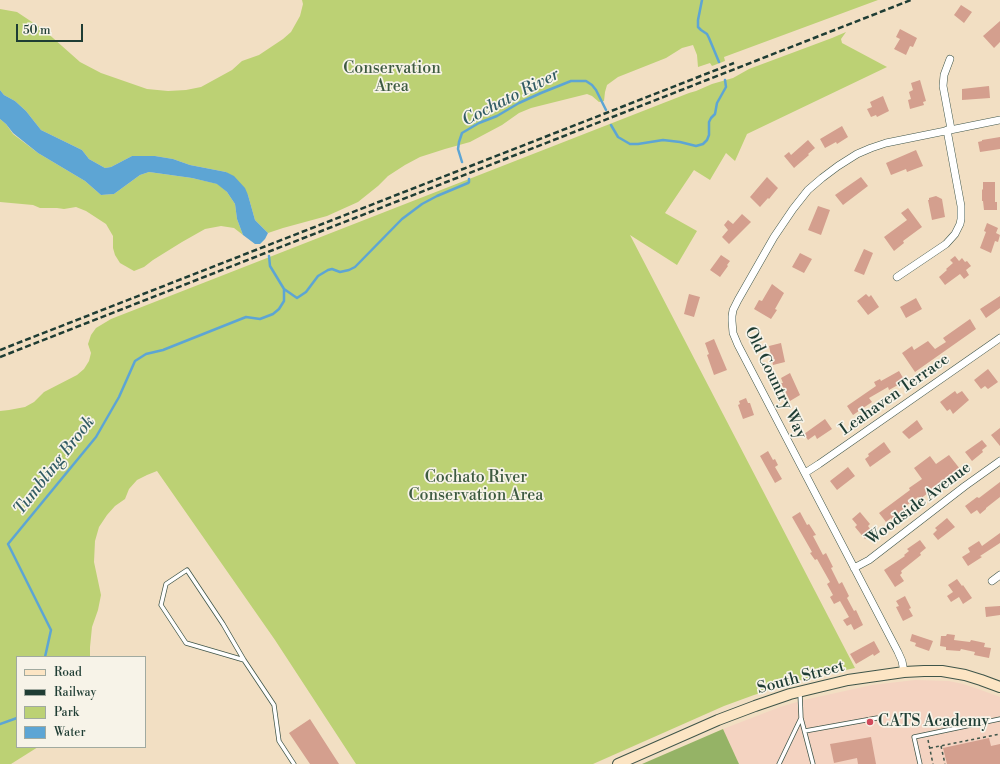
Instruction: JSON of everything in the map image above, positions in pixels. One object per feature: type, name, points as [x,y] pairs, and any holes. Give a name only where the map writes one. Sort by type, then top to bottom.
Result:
[{"type":"main road","name":"South Street","points":[[618,764],[771,700],[860,678],[904,672],[932,671],[958,673],[1000,687]]},
{"type":"street","points":[[897,277],[946,244],[955,234],[960,224],[961,206],[943,86],[944,75],[950,59]]},
{"type":"street","name":"Old Country Way","points":[[904,672],[898,652],[735,338],[732,321],[733,310],[772,241],[793,209],[808,190],[851,157],[871,148],[893,141],[1000,120]]},
{"type":"street","name":"Leahaven Terrace","points":[[805,473],[1000,338]]},
{"type":"street","name":"Woodside Avenue","points":[[854,568],[869,560],[1000,461]]},
{"type":"street","points":[[992,581],[1000,575]]},
{"type":"lane","points":[[244,660],[186,643],[161,605],[166,584],[187,570],[274,705],[279,741],[294,764]]},
{"type":"lane","points":[[799,692],[801,718],[813,764]]},
{"type":"lane","points":[[779,764],[801,718]]},
{"type":"lane","points":[[804,731],[877,718]]},
{"type":"lane","points":[[920,764],[914,737],[1000,720]]},
{"type":"path","points":[[930,748],[1000,734]]},
{"type":"path","points":[[928,740],[933,764]]},
{"type":"path","points":[[941,746],[945,764]]},
{"type":"shaded area","name":"CATS Academy","points":[[915,680],[949,681],[963,684],[1000,697],[1000,764],[739,764],[723,729],[780,707],[804,700],[872,685]]},
{"type":"green space","name":"Conservation Area","points":[[302,0],[878,0],[724,57],[725,61],[712,66],[710,63],[698,67],[697,55],[693,45],[682,48],[666,58],[618,77],[607,85],[604,101],[599,102],[587,94],[531,108],[519,113],[502,125],[470,142],[420,157],[405,165],[388,176],[358,202],[327,216],[268,233],[255,220],[248,195],[226,172],[155,156],[132,156],[111,167],[105,168],[89,159],[82,150],[41,130],[26,111],[15,101],[4,95],[0,90],[0,9],[17,12],[44,30],[80,62],[101,73],[147,89],[168,91],[201,87],[232,70],[242,61],[259,55],[283,39],[291,32],[300,16],[303,4]]},
{"type":"green space","name":"Cochato River Conservation Area","points":[[846,32],[841,39],[842,43],[887,67],[747,134],[735,161],[726,153],[710,180],[694,170],[665,213],[697,231],[677,265],[630,235],[855,668],[804,679],[754,695],[724,706],[593,764],[356,764],[275,640],[157,471],[137,480],[129,489],[125,499],[115,506],[99,527],[95,541],[94,562],[101,595],[92,627],[90,656],[16,656],[16,748],[36,748],[11,764],[0,764],[0,411],[25,407],[34,402],[44,392],[77,375],[84,369],[89,361],[91,353],[88,344],[91,335],[96,328],[111,319],[712,84],[733,78],[749,69]]},
{"type":"green space","points":[[0,119],[6,124],[13,134],[38,153],[85,181],[101,195],[114,194],[140,175],[149,172],[192,178],[218,184],[227,192],[235,204],[237,219],[243,235],[234,228],[221,226],[205,229],[144,267],[134,271],[120,263],[115,255],[113,248],[113,236],[106,224],[86,211],[76,207],[64,209],[40,208],[33,205],[0,202]]},
{"type":"green space","points":[[723,729],[739,764],[642,764]]},
{"type":"water","points":[[0,90],[4,95],[15,101],[26,111],[41,130],[82,150],[89,159],[105,168],[111,167],[132,156],[155,156],[226,172],[234,176],[245,188],[255,220],[268,233],[265,239],[260,244],[255,244],[243,235],[237,219],[235,204],[227,192],[217,184],[192,178],[149,172],[140,175],[114,194],[101,195],[85,181],[38,153],[13,133],[0,119]]},
{"type":"building","points":[[961,5],[972,12],[964,23],[954,15]]},
{"type":"building","points":[[1000,21],[1000,42],[994,48],[983,36]]},
{"type":"building","points":[[900,29],[917,38],[913,47],[910,46],[906,55],[894,49],[900,39],[896,37]]},
{"type":"building","points":[[920,80],[926,101],[923,102],[924,105],[910,109],[908,100],[911,99],[909,92],[913,90],[911,83]]},
{"type":"building","points":[[989,86],[990,98],[962,100],[962,89]]},
{"type":"building","points":[[883,96],[889,111],[877,117],[876,115],[871,117],[867,109],[872,107],[870,102]]},
{"type":"building","points":[[842,126],[848,137],[837,144],[836,142],[825,148],[820,139]]},
{"type":"building","points":[[1000,137],[1000,149],[980,152],[978,142]]},
{"type":"building","points":[[808,140],[815,148],[794,168],[784,156],[789,152],[791,155]]},
{"type":"building","points":[[916,150],[923,166],[907,172],[906,169],[891,175],[886,163]]},
{"type":"building","points":[[767,177],[778,188],[760,207],[750,197]]},
{"type":"building","points":[[861,177],[868,186],[843,205],[835,195]]},
{"type":"building","points":[[983,182],[995,182],[995,202],[997,202],[997,210],[984,210],[982,201]]},
{"type":"building","points":[[936,196],[942,199],[945,217],[932,220],[928,200],[929,198]]},
{"type":"building","points":[[818,206],[830,210],[821,235],[808,230]]},
{"type":"building","points":[[908,208],[922,227],[903,241],[904,243],[894,251],[884,237],[907,220],[901,213]]},
{"type":"building","points":[[742,214],[751,222],[729,244],[722,237],[728,230],[724,225],[728,220],[733,224]]},
{"type":"building","points":[[987,223],[998,228],[996,233],[1000,235],[998,242],[995,241],[991,253],[980,248],[986,232],[984,231]]},
{"type":"building","points":[[864,249],[873,253],[864,275],[854,271]]},
{"type":"building","points":[[800,253],[812,259],[804,273],[792,267]]},
{"type":"building","points":[[721,255],[730,261],[720,277],[710,270]]},
{"type":"building","points":[[955,256],[959,261],[962,258],[965,262],[967,261],[971,266],[966,270],[969,275],[964,279],[960,274],[945,285],[939,277],[953,263],[950,260]]},
{"type":"building","points":[[772,284],[784,293],[775,309],[777,310],[771,319],[754,309],[759,300],[762,301]]},
{"type":"building","points":[[689,294],[700,297],[694,317],[684,314]]},
{"type":"building","points":[[866,294],[869,297],[871,295],[879,307],[868,315],[857,301]]},
{"type":"building","points":[[1000,296],[1000,308],[986,318],[980,309]]},
{"type":"building","points":[[916,298],[922,309],[906,318],[900,307]]},
{"type":"building","points":[[970,319],[976,329],[915,372],[902,353],[912,346],[914,350],[928,341],[935,349],[946,342],[943,338]]},
{"type":"building","points":[[714,339],[727,370],[714,375],[707,355],[709,354],[705,343]]},
{"type":"building","points":[[781,343],[785,362],[773,365],[769,346]]},
{"type":"building","points":[[988,369],[998,382],[988,389],[985,386],[981,389],[974,380]]},
{"type":"building","points":[[899,371],[905,381],[889,390],[888,387],[869,398],[872,402],[853,415],[847,406],[876,386],[874,382],[880,379],[881,381]]},
{"type":"building","points":[[790,373],[800,395],[790,401],[781,383],[783,383],[781,378]]},
{"type":"building","points":[[955,391],[957,394],[962,391],[969,400],[953,414],[950,409],[947,411],[940,402]]},
{"type":"building","points":[[746,398],[748,403],[750,403],[754,415],[743,419],[738,405],[740,404],[739,401]]},
{"type":"building","points":[[825,419],[832,429],[817,439],[815,435],[808,440],[804,434]]},
{"type":"building","points":[[917,420],[923,429],[909,439],[902,432]]},
{"type":"building","points":[[1000,428],[1000,446],[991,435]]},
{"type":"building","points":[[982,440],[987,446],[982,450],[983,452],[972,461],[965,452]]},
{"type":"building","points":[[884,442],[891,452],[870,467],[865,459],[869,456],[868,454]]},
{"type":"building","points":[[768,451],[778,465],[775,467],[782,479],[775,483],[760,456]]},
{"type":"building","points":[[949,455],[960,469],[920,499],[918,497],[907,505],[903,509],[904,511],[892,520],[891,518],[886,522],[879,513],[922,479],[914,468],[930,456],[936,464]]},
{"type":"building","points":[[848,467],[855,476],[837,490],[830,481]]},
{"type":"building","points":[[1000,482],[1000,497],[980,514],[977,510],[971,514],[965,506],[977,497],[979,498]]},
{"type":"building","points":[[800,512],[807,525],[809,524],[816,535],[813,536],[823,555],[826,553],[839,584],[842,582],[849,596],[847,598],[854,611],[856,610],[863,625],[854,630],[851,624],[847,626],[843,620],[849,617],[840,601],[834,604],[830,597],[833,595],[827,584],[830,582],[817,559],[815,560],[810,553],[812,552],[792,517]]},
{"type":"building","points":[[860,512],[870,524],[868,526],[873,533],[865,539],[855,527],[857,525],[852,519]]},
{"type":"building","points":[[947,518],[955,527],[938,540],[933,534],[937,530],[935,528]]},
{"type":"building","points":[[1000,533],[1000,543],[968,566],[962,557],[970,552],[968,548],[979,541],[982,546]]},
{"type":"building","points":[[920,540],[926,548],[920,553],[921,555],[901,571],[902,573],[900,575],[904,581],[895,587],[884,570],[905,556],[904,555],[909,551],[907,549]]},
{"type":"building","points":[[957,579],[972,598],[963,604],[959,597],[951,602],[947,596],[953,592],[948,585]]},
{"type":"building","points":[[905,596],[913,616],[903,621],[896,607],[899,606],[896,601]]},
{"type":"building","points":[[1000,606],[1000,615],[986,617],[985,607]]},
{"type":"building","points":[[912,634],[933,641],[929,651],[915,646],[916,643],[910,641]]},
{"type":"building","points":[[947,634],[955,635],[954,640],[970,642],[971,640],[985,643],[984,647],[991,648],[989,658],[974,655],[975,652],[961,649],[960,651],[946,650],[946,647],[940,646],[941,636],[946,636]]},
{"type":"building","points":[[874,641],[880,652],[874,656],[873,654],[856,664],[850,654]]},
{"type":"building","points":[[310,719],[339,764],[310,764],[289,733]]},
{"type":"building","points":[[871,737],[876,764],[858,764],[857,758],[834,763],[830,744]]},
{"type":"building","points":[[989,738],[991,746],[1000,744],[1000,764],[947,764],[943,748]]},
{"type":"waterway","name":"Cochato River","points":[[702,0],[698,27],[707,34],[719,62]]},
{"type":"waterway","name":"Cochato River","points":[[611,125],[618,137],[630,144],[663,140],[696,146],[703,144],[709,135],[709,122],[715,114],[717,103],[726,87],[725,80]]},
{"type":"waterway","name":"Cochato River","points":[[462,162],[458,149],[462,133],[479,123],[497,116],[519,103],[571,81],[586,81],[592,85],[606,110]]},
{"type":"waterway","name":"Cochato River","points":[[269,256],[270,266],[284,289],[297,298],[306,292],[318,276],[328,270],[332,269],[340,272],[355,267],[402,219],[422,204],[468,183],[469,179]]},
{"type":"waterway","name":"Tumbling Brook","points":[[45,656],[51,630],[8,544],[96,437],[119,397],[135,361],[146,354],[163,350],[246,317],[260,319],[273,314],[279,309],[284,301],[284,289]]},
{"type":"waterway","name":"Tumbling Brook","points":[[0,724],[16,718]]},
{"type":"railway","points":[[0,357],[911,0]]},
{"type":"railway","points":[[0,350],[734,63]]},
{"type":"place","name":"CATS Academy","points":[[870,722]]}]
